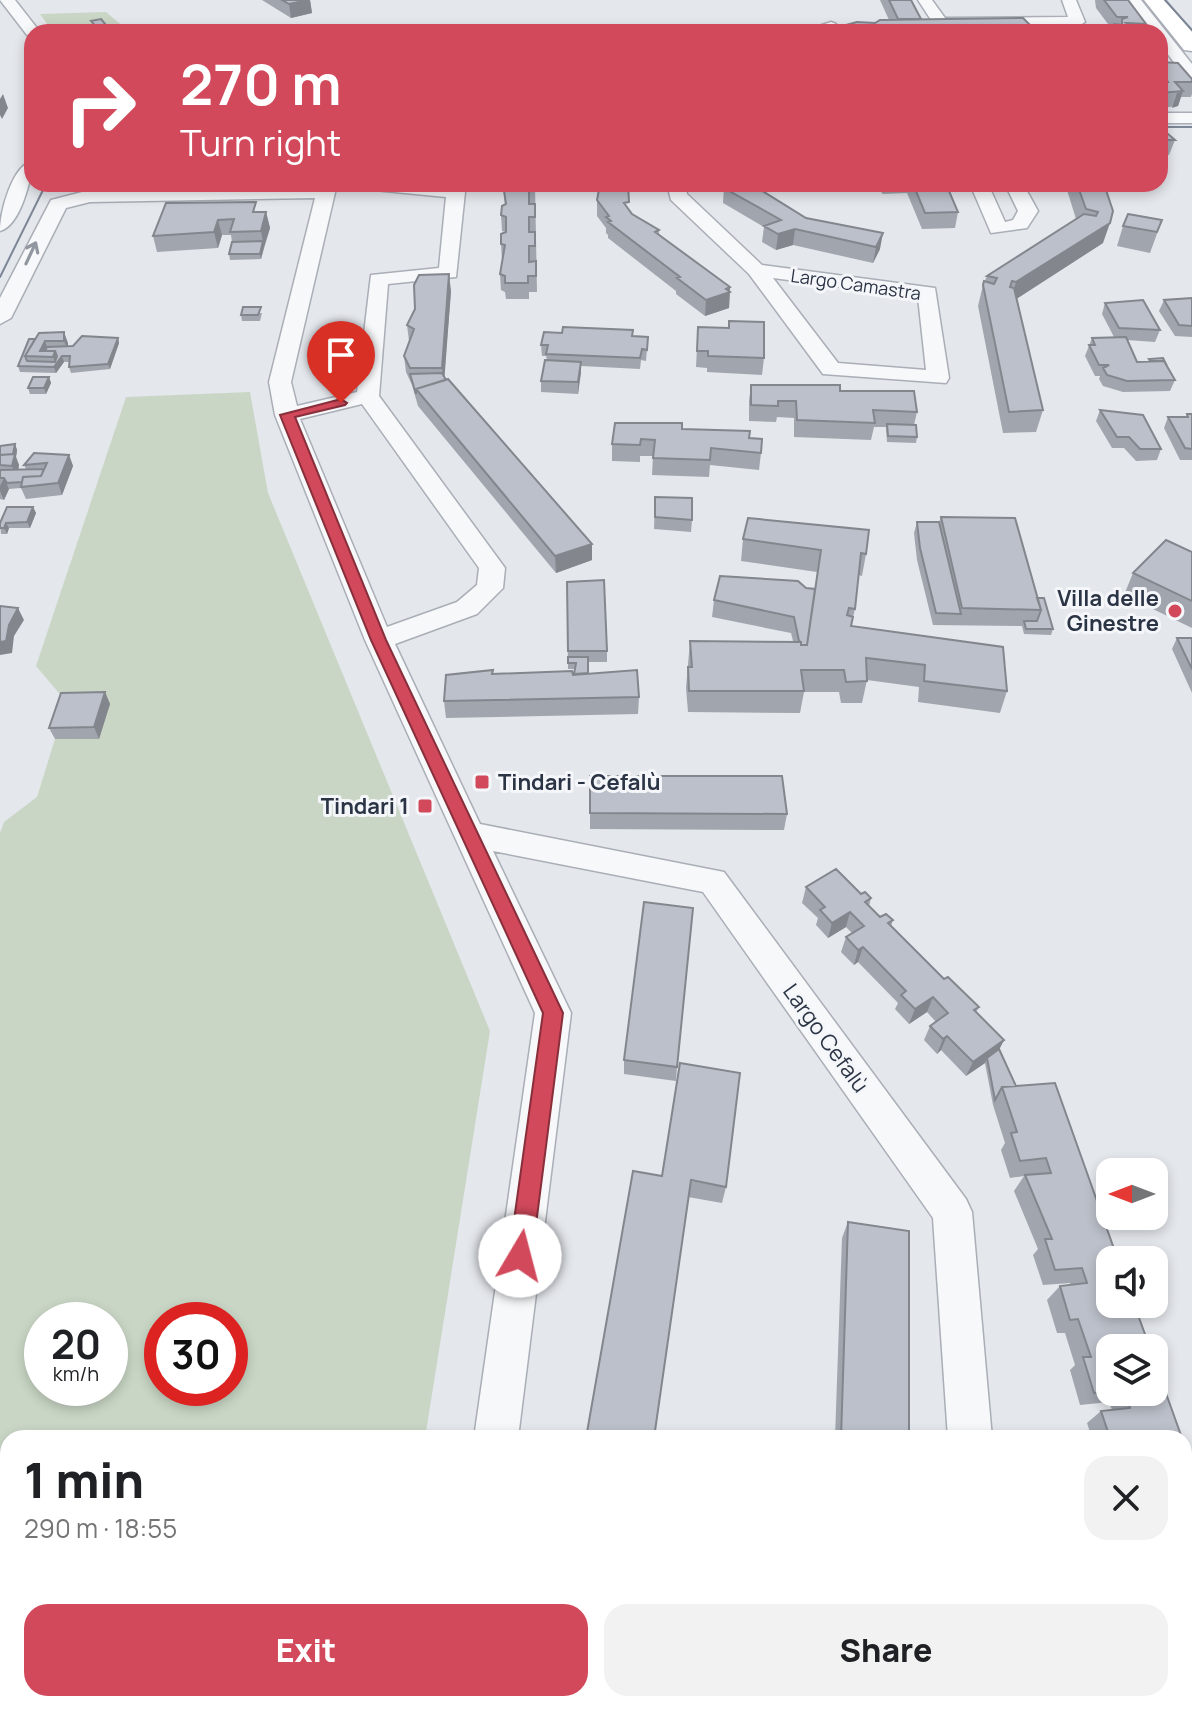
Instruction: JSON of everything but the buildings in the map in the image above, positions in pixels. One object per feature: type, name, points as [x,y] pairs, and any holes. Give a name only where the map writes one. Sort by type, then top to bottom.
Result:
[{"type":"main road","points":[[1154,0],[1192,45]]},
{"type":"street","points":[[7,0],[26,24]]},
{"type":"street","points":[[925,0],[940,23],[1077,22],[1069,0]]},
{"type":"street","points":[[1133,0],[1152,24]]},
{"type":"street","points":[[1168,44],[1192,75]]},
{"type":"street","points":[[1168,118],[1192,118]]},
{"type":"street","points":[[2,218],[24,180]]},
{"type":"street","points":[[0,318],[50,213],[58,204],[73,198],[225,192]]},
{"type":"street","points":[[326,192],[280,382],[287,415],[379,640],[553,1013],[497,1430]]},
{"type":"street","points":[[379,640],[467,608],[490,588],[492,568],[368,396],[378,279],[449,273],[456,192]]},
{"type":"street","name":"Largo Camastra","points":[[677,192],[756,270],[831,369],[938,378],[928,292],[756,270]]},
{"type":"street","points":[[982,192],[998,229],[1020,224],[1028,211],[1018,192]]},
{"type":"street","points":[[287,415],[368,396]]},
{"type":"street","name":"Largo Cefalù","points":[[470,834],[713,881],[952,1212],[969,1430]]},
{"type":"green space","points":[[106,12],[120,24],[47,24],[40,14]]},
{"type":"green space","points":[[250,392],[268,493],[490,1031],[426,1430],[0,1430],[0,833],[4,822],[37,797],[55,739],[97,738],[36,666],[126,397]]},
{"type":"tram line","points":[[1165,0],[1192,30]]},
{"type":"tram line","points":[[1168,127],[1192,127]]},
{"type":"tram line","points":[[0,277],[42,192]]},
{"type":"place","name":"Villa delle Ginestre","points":[[1175,611]]},
{"type":"place","name":"Tindari - Cefalù","points":[[482,782]]},
{"type":"place","name":"Tindari 1","points":[[425,806]]},
{"type":"route","points":[[341,403],[287,415],[379,640],[553,1013],[520,1256]]}]
